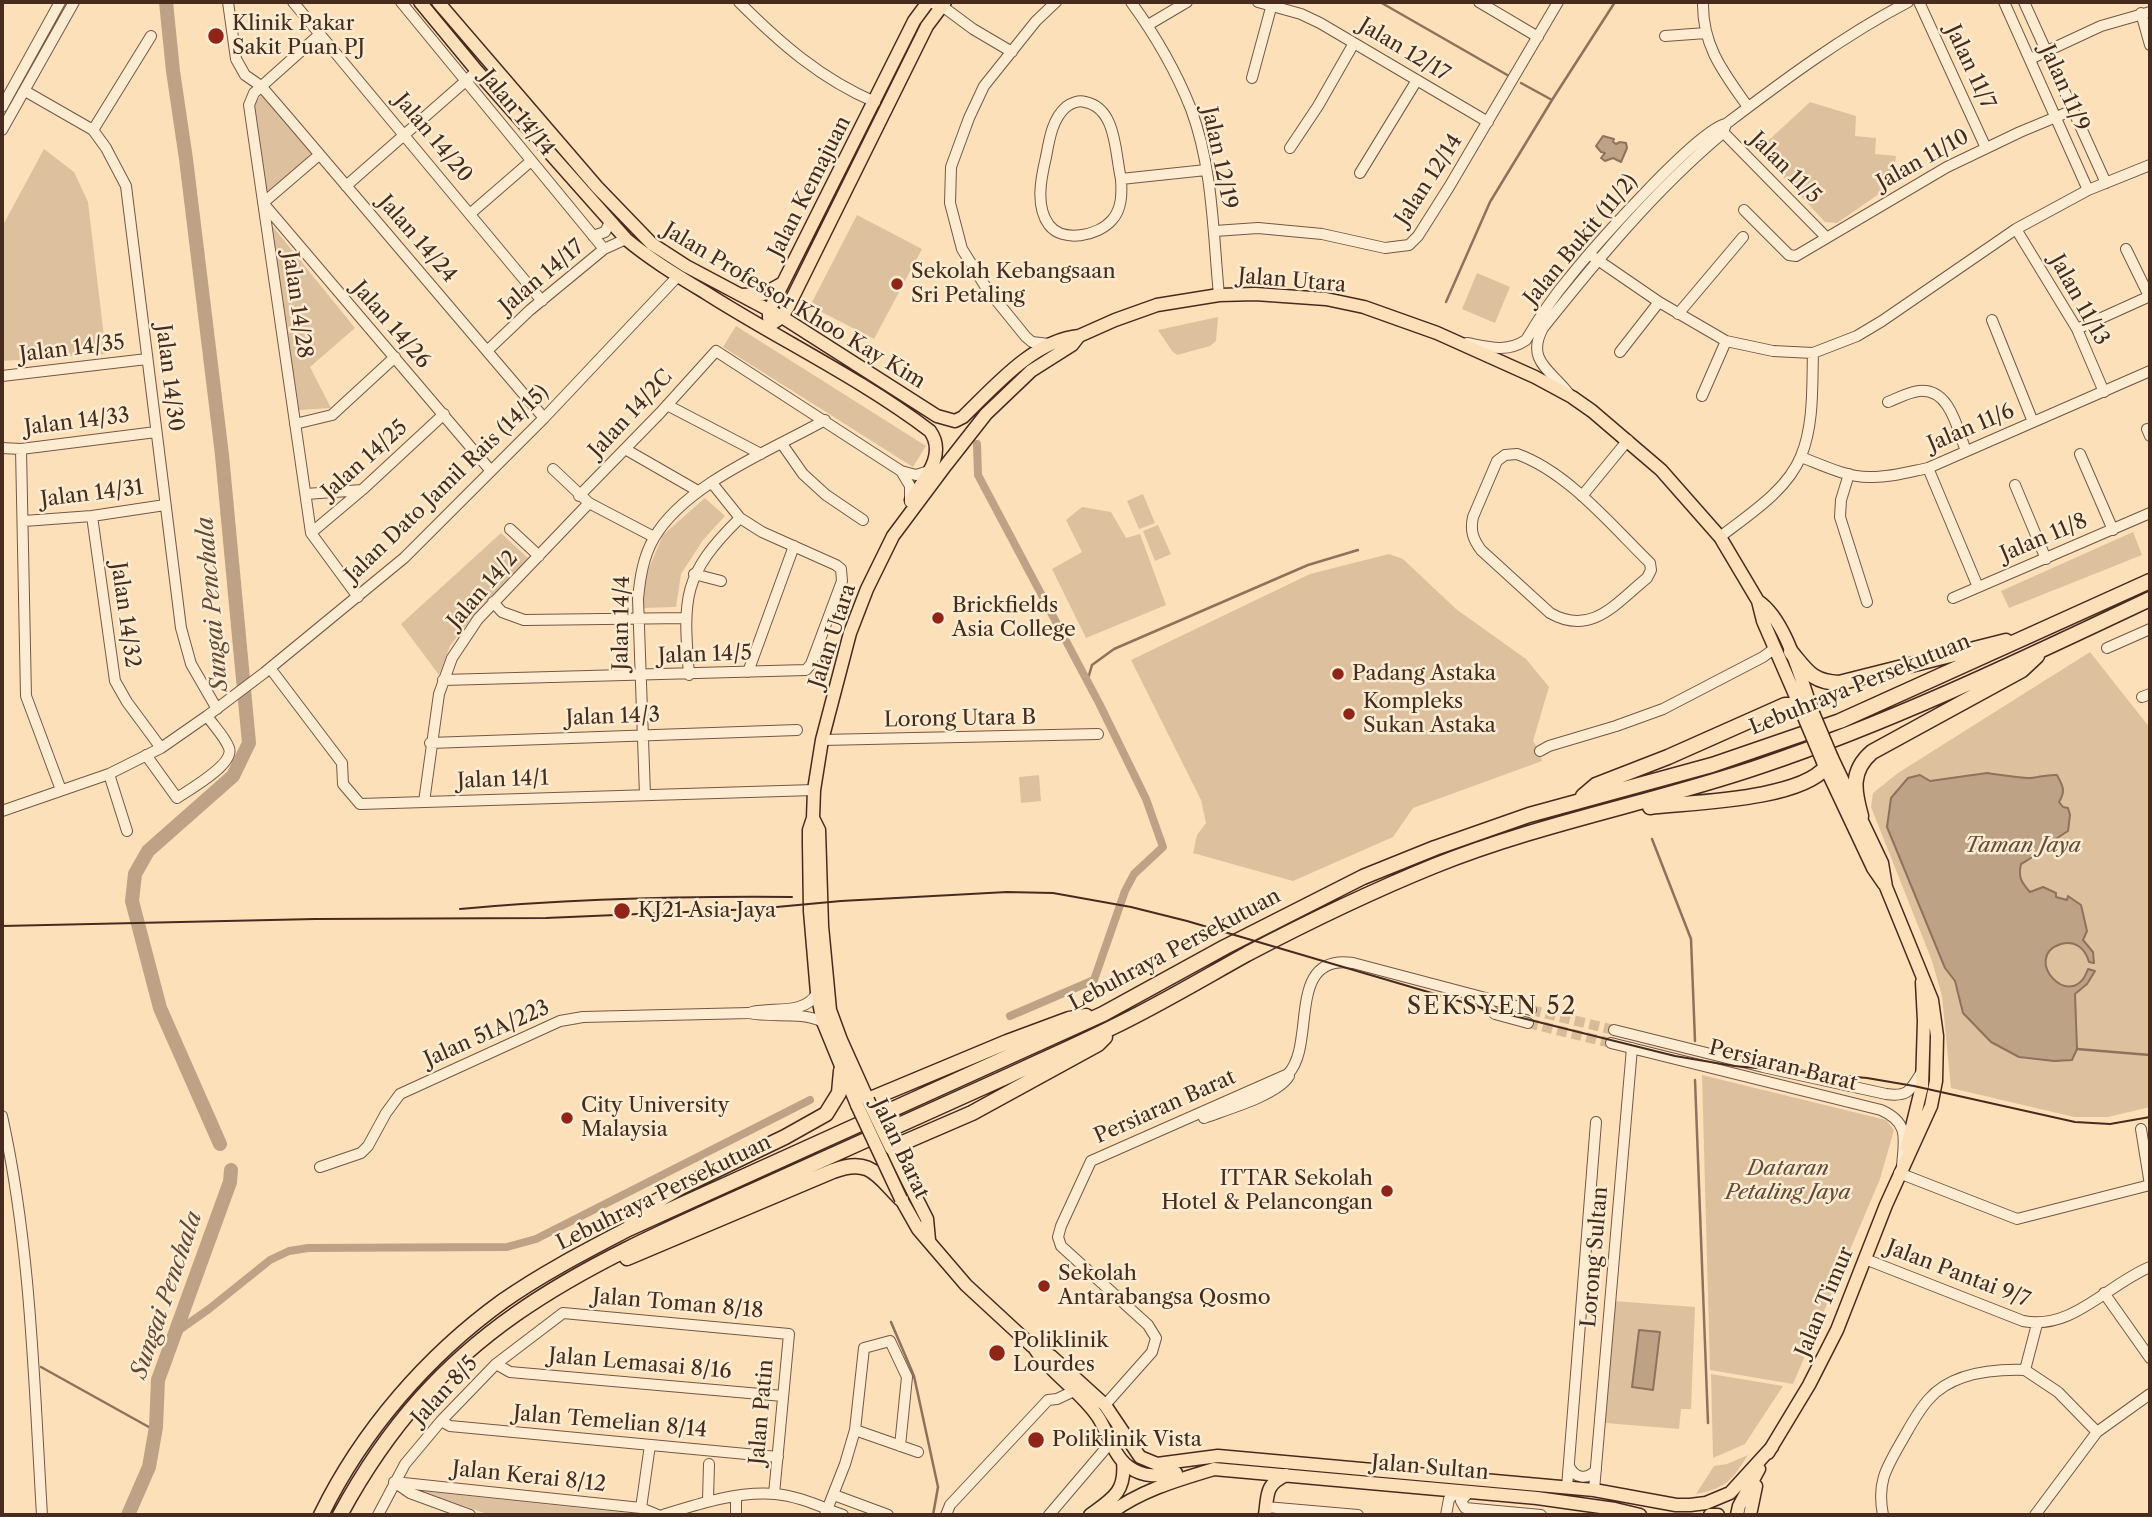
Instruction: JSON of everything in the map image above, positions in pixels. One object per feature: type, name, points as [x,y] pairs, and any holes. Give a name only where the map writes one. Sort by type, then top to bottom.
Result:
[{"type":"highway","name":"Lebuhraya Persekutuan","points":[[321,1515],[356,1454],[379,1421],[418,1376],[475,1323],[550,1271],[628,1229],[1103,1014],[1225,947],[1363,877],[1480,831],[1580,799],[1712,765],[1840,721],[2150,581]]},
{"type":"highway","name":"Lebuhraya Persekutuan","points":[[340,1515],[378,1451],[430,1386],[470,1348],[513,1314],[580,1272],[638,1242],[1112,1028],[1341,906],[1496,842],[1678,792],[1845,736],[2150,599]]},
{"type":"highway","points":[[1791,652],[1815,679],[1839,683],[2037,634]]},
{"type":"highway","points":[[1861,816],[1854,786],[1857,770],[1871,752],[2022,670],[2045,648]]},
{"type":"highway","points":[[1580,799],[1595,785],[1668,757],[1785,705],[1805,712]]},
{"type":"highway","points":[[1587,816],[1781,791],[1811,780],[1827,762]]},
{"type":"highway","points":[[863,1102],[1069,1018],[1103,1014]]},
{"type":"highway","points":[[891,1148],[1004,1097],[1098,1044],[1112,1028]]},
{"type":"highway","points":[[628,1229],[643,1209],[826,1114],[839,1093],[842,1071]]},
{"type":"highway","points":[[580,1272],[610,1267],[641,1251],[853,1165],[870,1169],[901,1199]]},
{"type":"highway","points":[[310,1515],[338,1466],[356,1454]]},
{"type":"main road","name":"Jalan Professor Khoo Kay Kim","points":[[420,2],[610,222],[645,256],[727,308],[838,370],[930,431],[937,447],[936,459],[909,503],[894,536]]},
{"type":"main road","name":"Jalan Professor Khoo Kay Kim","points":[[438,2],[597,187],[652,244],[782,317],[937,416],[955,421],[963,417],[1010,372],[1050,344],[1079,336]]},
{"type":"main road","name":"Jalan Kemajuan","points":[[769,311],[914,21],[928,2]]},
{"type":"main road","name":"Jalan Kemajuan","points":[[770,325],[782,317],[927,26],[943,4]]},
{"type":"main road","points":[[814,220],[819,226],[827,227]]},
{"type":"main road","points":[[741,295],[763,294],[783,283]]},
{"type":"main road","name":"Jalan Utara","points":[[842,1071],[823,1022],[817,993],[810,911],[809,837],[822,740],[856,616],[894,536],[986,414],[1020,380],[1072,345],[1079,336],[1115,320],[1157,305],[1219,295],[1255,294],[1326,299],[1399,318],[1535,377],[1572,397],[1628,440],[1686,495],[1720,537],[1758,601],[1774,648],[1805,712]]},
{"type":"main road","points":[[708,295],[770,325],[822,356],[838,370]]},
{"type":"main road","points":[[769,311],[770,325]]},
{"type":"main road","name":"Jalan Utara","points":[[1758,601],[1768,607],[1791,652],[1805,712]]},
{"type":"main road","name":"Jalan Timur","points":[[1737,1515],[1739,1506],[1825,1355],[1850,1300],[1900,1170],[1927,1118],[1936,1081],[1937,1036],[1932,1000],[1886,887],[1873,868],[1805,712]]},
{"type":"main road","name":"Jalan Timur","points":[[1827,762],[1861,816],[1882,863],[1886,887]]},
{"type":"main road","name":"Jalan Utara","points":[[813,818],[819,830],[822,926],[831,1010],[863,1102]]},
{"type":"main road","name":"Jalan Timur","points":[[1900,1170],[1919,1103],[1923,1069],[1922,974]]},
{"type":"main road","name":"Jalan Barat","points":[[842,1071],[891,1148],[929,1240],[976,1295],[1032,1346],[1045,1364],[1096,1414],[1123,1462]]},
{"type":"main road","name":"Jalan Barat","points":[[863,1102],[901,1199],[920,1221]]},
{"type":"main road","name":"Jalan Barat","points":[[1032,1346],[1051,1356],[1105,1405],[1136,1453],[1147,1461],[1163,1464],[1218,1456],[1244,1459]]},
{"type":"main road","points":[[1750,1515],[1755,1487],[1772,1447]]},
{"type":"main road","name":"Jalan Timur","points":[[1662,1503],[1706,1503],[1730,1493],[1772,1447]]},
{"type":"main road","points":[[1108,1515],[1135,1498],[1171,1481],[1244,1459]]},
{"type":"main road","name":"Jalan Sultan","points":[[1244,1459],[1567,1487],[1662,1503]]},
{"type":"main road","points":[[1123,1462],[1137,1472],[1152,1476],[1214,1469]]},
{"type":"main road","points":[[1090,1515],[1117,1493],[1124,1481],[1123,1462]]},
{"type":"main road","name":"Jalan Sultan","points":[[1214,1469],[1576,1502],[1640,1515]]},
{"type":"main road","points":[[1266,1511],[1269,1487],[1272,1482],[1286,1475]]},
{"type":"main road","points":[[1710,1515],[1718,1515]]},
{"type":"street","points":[[2,107],[60,2]]},
{"type":"street","points":[[3,123],[25,90],[74,2]]},
{"type":"street","name":"Jalan 14/24","points":[[228,2],[236,59],[246,75],[261,86],[544,418]]},
{"type":"street","name":"Jalan 14/20","points":[[293,2],[542,301]]},
{"type":"street","name":"Jalan 14/14","points":[[401,2],[604,249]]},
{"type":"street","points":[[739,2],[800,58],[840,85],[875,102]]},
{"type":"street","points":[[928,2],[943,4],[973,29],[1012,52]]},
{"type":"street","points":[[1050,344],[1032,342],[1026,337],[987,289],[962,249],[950,203],[951,167],[984,86],[1036,21],[1056,2]]},
{"type":"street","name":"Jalan 12/19","points":[[1131,2],[1167,56],[1192,111],[1206,170],[1219,295]]},
{"type":"street","points":[[1148,25],[1188,2]]},
{"type":"street","name":"Jalan 12/17","points":[[1258,2],[1301,14],[1488,122]]},
{"type":"street","points":[[1479,2],[1538,37]]},
{"type":"street","name":"Jalan 12/14","points":[[1214,230],[1258,228],[1322,234],[1385,248],[1409,245],[1418,236],[1450,187],[1558,2]]},
{"type":"street","points":[[1703,2],[1706,33],[1717,64],[1748,107]]},
{"type":"street","name":"Jalan Bukit (11/2)","points":[[1456,341],[1504,349],[1517,346],[1526,340],[1568,278],[1594,257],[1722,128],[1870,22],[1908,2]]},
{"type":"street","name":"Jalan 11/7","points":[[1919,2],[1986,148]]},
{"type":"street","name":"Jalan 11/9","points":[[2004,2],[2088,190]]},
{"type":"street","name":"Jalan 11/9","points":[[2024,2],[2106,183]]},
{"type":"street","points":[[1252,78],[1272,4]]},
{"type":"street","points":[[2030,59],[2101,26],[2146,13],[2150,45]]},
{"type":"street","points":[[1665,36],[1706,33]]},
{"type":"street","points":[[261,86],[320,34]]},
{"type":"street","points":[[93,130],[151,36]]},
{"type":"street","points":[[1290,148],[1354,43]]},
{"type":"street","points":[[346,186],[477,71]]},
{"type":"street","points":[[1360,173],[1417,80]]},
{"type":"street","name":"Jalan 14/28","points":[[261,86],[254,93],[249,105],[311,533],[358,597]]},
{"type":"street","name":"Jalan 14/30","points":[[25,90],[93,130],[126,186],[181,628],[191,664],[217,709]]},
{"type":"street","points":[[1080,101],[1094,103],[1105,113],[1112,130],[1121,179],[1120,206],[1109,223],[1093,232],[1073,236],[1062,235],[1050,225],[1041,203],[1041,184],[1053,128],[1066,107],[1080,101]]},
{"type":"street","name":"Jalan 11/10","points":[[1744,210],[1789,255],[1797,256],[1947,167],[2073,110]]},
{"type":"street","name":"Jalan 11/5","points":[[1722,128],[1826,237]]},
{"type":"street","points":[[263,203],[320,155]]},
{"type":"street","points":[[471,213],[531,160]]},
{"type":"street","points":[[1594,257],[1659,302],[1726,341],[1773,351],[1813,353],[1857,336],[1882,321],[2016,229],[2088,190],[2150,165]]},
{"type":"street","points":[[1121,179],[1206,170]]},
{"type":"street","name":"Jalan 14/26","points":[[263,203],[491,471]]},
{"type":"street","points":[[593,236],[606,233],[610,222]]},
{"type":"street","name":"Jalan 11/13","points":[[2016,229],[2077,329],[2104,392]]},
{"type":"street","points":[[1678,314],[1743,237]]},
{"type":"street","name":"Jalan 14/17","points":[[488,350],[604,249],[626,239]]},
{"type":"street","points":[[2077,329],[2150,296],[2126,249]]},
{"type":"street","name":"Jalan Bukit (11/2)","points":[[1572,397],[1540,362],[1537,339],[1594,257]]},
{"type":"street","name":"Jalan Dato Jamil Rais (14/15)","points":[[2,811],[109,774],[160,748],[267,671],[404,558],[544,418],[678,276]]},
{"type":"street","points":[[1620,352],[1659,302]]},
{"type":"street","points":[[1992,320],[2033,422]]},
{"type":"street","points":[[1702,396],[1726,341]]},
{"type":"street","name":"Jalan 14/2C","points":[[579,496],[714,352],[720,352],[825,420]]},
{"type":"street","points":[[1720,537],[1767,500],[1801,457],[1811,403],[1813,353]]},
{"type":"street","points":[[295,424],[332,415],[394,357]]},
{"type":"street","name":"Jalan 14/35","points":[[2,376],[147,359]]},
{"type":"street","name":"Jalan 11/6","points":[[1801,457],[1868,478],[1928,468],[2150,370]]},
{"type":"street","points":[[1888,402],[1921,391],[1934,392],[1943,397],[1966,451]]},
{"type":"street","points":[[667,405],[761,454]]},
{"type":"street","name":"Jalan 14/25","points":[[311,533],[444,414]]},
{"type":"street","points":[[825,420],[901,471],[916,475],[929,471]]},
{"type":"street","name":"Jalan 14/4","points":[[645,795],[640,676],[640,575],[654,537],[671,514],[698,491],[825,420]]},
{"type":"street","name":"Jalan 14/33","points":[[2,448],[21,449],[156,432]]},
{"type":"street","points":[[1583,496],[1628,440]]},
{"type":"street","points":[[782,444],[803,474],[826,495],[863,520]]},
{"type":"street","points":[[21,449],[26,696],[61,790]]},
{"type":"street","points":[[625,449],[698,491]]},
{"type":"street","points":[[1517,454],[1535,461],[1583,496],[1651,566],[1647,578],[1598,618],[1580,622],[1559,618],[1550,613],[1481,550],[1473,539],[1471,526],[1497,461],[1505,455],[1517,454]]},
{"type":"street","points":[[2080,454],[2113,530]]},
{"type":"street","points":[[1928,468],[1978,587]]},
{"type":"street","points":[[554,469],[589,503],[654,537]]},
{"type":"street","points":[[901,471],[910,486],[909,503]]},
{"type":"street","points":[[1849,474],[1841,500],[1840,517],[1867,602]]},
{"type":"street","points":[[712,483],[740,518],[794,547],[748,672]]},
{"type":"street","points":[[2015,485],[2046,559]]},
{"type":"street","points":[[306,494],[362,490]]},
{"type":"street","name":"Jalan 14/2","points":[[424,802],[430,743],[443,680],[466,635],[589,503]]},
{"type":"street","name":"Jalan 14/31","points":[[24,521],[92,516],[165,505]]},
{"type":"street","name":"Jalan 11/8","points":[[1953,598],[2150,513]]},
{"type":"street","name":"Jalan 14/32","points":[[92,516],[115,681],[160,748]]},
{"type":"street","points":[[689,675],[685,618],[694,574],[713,544],[740,518]]},
{"type":"street","points":[[510,529],[539,556]]},
{"type":"street","name":"Jalan 14/5","points":[[443,680],[800,672],[811,664],[842,581],[841,569],[836,565],[794,547]]},
{"type":"street","points":[[694,574],[721,581]]},
{"type":"street","points":[[493,603],[502,611],[524,620],[685,618]]},
{"type":"street","points":[[2107,648],[2150,629]]},
{"type":"street","points":[[1540,751],[1663,709],[1763,657],[1774,648]]},
{"type":"street","name":"Jalan 14/1","points":[[267,671],[342,763],[343,784],[360,804],[814,790]]},
{"type":"street","points":[[146,755],[177,798],[221,767],[230,757],[228,744],[207,716]]},
{"type":"street","name":"Jalan 14/3","points":[[430,743],[797,730]]},
{"type":"street","name":"Lorong Utara B","points":[[822,740],[1098,734]]},
{"type":"street","points":[[109,774],[127,831]]},
{"type":"street","name":"Persiaran Barat","points":[[1105,1405],[1152,1352],[1156,1338],[1148,1325],[1061,1246],[1059,1232],[1091,1161],[1263,1086],[1293,1070],[1311,982],[1320,971],[1332,964],[1353,964],[1531,1010]]},
{"type":"street","name":"Jalan 51A/223","points":[[320,1167],[361,1153],[400,1094],[550,1024],[582,1017],[748,1013],[767,1009],[800,1008],[808,1005],[817,993]]},
{"type":"street","name":"Persiaran Barat","points":[[1477,998],[1495,1014],[1528,1023]]},
{"type":"street","name":"Jalan 51A/223","points":[[748,1013],[767,1017],[812,1017],[823,1022]]},
{"type":"street","name":"Persiaran Barat","points":[[1614,1030],[1763,1067],[1900,1096],[1908,1092],[1923,1069]]},
{"type":"street","name":"Persiaran Barat","points":[[1611,1043],[1881,1110],[1895,1117],[1902,1126],[1904,1133],[1900,1170]]},
{"type":"street","name":"Lorong Sultan","points":[[1594,1490],[1632,1048]]},
{"type":"street","points":[[2,1116],[26,1286],[42,1515]]},
{"type":"street","name":"Lorong Sultan","points":[[1567,1487],[1596,1122]]},
{"type":"street","points":[[1900,1170],[2017,1219],[2150,1185],[2141,1129]]},
{"type":"street","name":"Jalan Pantai 9/7","points":[[1864,1259],[2022,1321],[2037,1324],[2062,1318],[2081,1309],[2131,1275],[2150,1267]]},
{"type":"street","points":[[2104,1293],[2150,1358]]},
{"type":"street","name":"Jalan Toman 8/18","points":[[563,1313],[789,1334]]},
{"type":"street","name":"Jalan 8/5","points":[[378,1515],[405,1464],[441,1422],[496,1364],[563,1313]]},
{"type":"street","points":[[2025,1370],[2037,1324]]},
{"type":"street","name":"Jalan Patin","points":[[774,1494],[789,1334]]},
{"type":"street","points":[[826,1512],[855,1430],[864,1348],[890,1341],[907,1377],[900,1446]]},
{"type":"street","name":"Jalan Lemasai 8/16","points":[[496,1364],[510,1372],[783,1396]]},
{"type":"street","points":[[1883,1515],[1880,1499],[1883,1476],[1927,1401],[1943,1387],[1971,1375],[2025,1370],[2057,1392],[2097,1433]]},
{"type":"street","points":[[946,1515],[950,1505],[1048,1400],[1074,1391]]},
{"type":"street","points":[[2035,1515],[2097,1433],[2150,1394]]},
{"type":"street","name":"Jalan Temelian 8/14","points":[[441,1422],[450,1426],[778,1457]]},
{"type":"street","points":[[855,1430],[918,1452]]},
{"type":"street","points":[[1049,1515],[1112,1441]]},
{"type":"street","points":[[641,1508],[650,1445]]},
{"type":"street","points":[[708,1500],[709,1464]]},
{"type":"street","points":[[1569,1466],[1574,1474],[1582,1477],[1596,1470]]},
{"type":"street","points":[[394,1482],[410,1493],[470,1515]]},
{"type":"street","name":"Jalan Kerai 8/12","points":[[394,1482],[641,1508],[661,1515]]},
{"type":"street","points":[[1446,1515],[1449,1499],[1465,1491]]},
{"type":"street","points":[[1465,1491],[1461,1501],[1465,1508],[1541,1515]]},
{"type":"street","points":[[661,1515],[708,1500],[774,1494],[798,1499],[826,1512],[843,1515]]},
{"type":"street","points":[[834,1495],[888,1515]]},
{"type":"street","points":[[736,1497],[736,1515]]},
{"type":"street","points":[[1266,1511],[1358,1515]]},
{"type":"green space","points":[[263,93],[315,154],[267,194],[252,107]]},
{"type":"green space","points":[[1810,102],[1856,116],[1855,136],[1876,138],[1875,154],[1896,156],[1892,185],[1837,223],[1825,222],[1758,150]]},
{"type":"green space","points":[[44,149],[74,172],[88,202],[106,354],[2,361],[2,227]]},
{"type":"green space","points":[[857,215],[922,249],[874,339],[810,306]]},
{"type":"green space","points":[[270,223],[355,328],[310,367],[331,408],[299,410]]},
{"type":"green space","points":[[1477,273],[1510,287],[1495,323],[1462,309]]},
{"type":"green space","points":[[1218,317],[1216,341],[1210,346],[1177,355],[1158,330]]},
{"type":"green space","points":[[736,326],[926,446],[913,467],[723,347]]},
{"type":"green space","points":[[1143,494],[1155,523],[1139,529],[1127,501]]},
{"type":"green space","points":[[705,498],[725,516],[703,540],[681,574],[676,607],[643,608],[646,575],[663,535]]},
{"type":"green space","points":[[1082,507],[1111,512],[1126,538],[1140,534],[1166,605],[1086,638],[1052,569],[1082,552],[1066,520]]},
{"type":"green space","points":[[1158,525],[1171,554],[1155,561],[1143,531]]},
{"type":"green space","points":[[2133,532],[2142,555],[2009,608],[2001,591]]},
{"type":"green space","points":[[501,533],[530,560],[480,607],[450,646],[439,675],[401,624]]},
{"type":"green space","name":"Kompleks Sukan Astaka","points":[[1389,554],[1403,559],[1456,609],[1526,659],[1549,687],[1533,741],[1540,751],[1542,761],[1413,808],[1393,837],[1293,881],[1193,853],[1197,835],[1206,823],[1201,800],[1131,660],[1310,574]]},
{"type":"green space","name":"Taman Jaya","points":[[2090,652],[2150,728],[2150,1107],[2108,1117],[2074,1117],[1951,1088],[1942,996],[1932,961],[1871,807],[1873,793],[1898,773]]},
{"type":"green space","points":[[1039,775],[1041,801],[1021,803],[1019,777]]},
{"type":"green space","name":"Dataran Petaling Jaya","points":[[1702,1075],[1886,1120],[1894,1130],[1880,1179],[1793,1384],[1710,1370]]},
{"type":"green space","points":[[1613,1301],[1695,1307],[1691,1409],[1681,1409],[1679,1429],[1605,1423]]},
{"type":"green space","points":[[1711,1374],[1783,1386],[1745,1444],[1713,1458]]},
{"type":"green space","points":[[1748,1455],[1728,1482],[1696,1494],[1714,1466]]},
{"type":"green space","points":[[421,1491],[637,1514],[490,1515]]},
{"type":"shaded area","points":[[1603,136],[1614,139],[1616,144],[1626,143],[1627,148],[1621,162],[1613,158],[1605,161],[1601,158],[1605,153],[1596,146]]},
{"type":"shaded area","points":[[1987,773],[2028,778],[2057,775],[2062,785],[2063,792],[2059,802],[2068,808],[2068,831],[2021,864],[2020,876],[2030,892],[2043,887],[2056,893],[2056,897],[2067,900],[2068,896],[2081,905],[2087,931],[2083,940],[2093,952],[2094,963],[2089,962],[2079,946],[2071,943],[2061,944],[2050,951],[2046,960],[2047,970],[2053,979],[2062,985],[2071,986],[2081,982],[2088,969],[2095,971],[2087,984],[2075,994],[2077,1049],[2072,1060],[2019,1057],[1991,1042],[1963,1013],[1955,981],[1945,968],[1887,827],[1891,798],[1908,778],[1920,775],[1930,781]]},
{"type":"shaded area","points":[[1639,1330],[1660,1332],[1653,1390],[1632,1387]]},
{"type":"waterway","name":"Sungai Penchala","points":[[166,2],[222,455],[249,743],[233,776],[148,851],[135,874],[132,901],[160,1008],[220,1144]]},
{"type":"waterway","points":[[1380,2],[1509,76]]},
{"type":"waterway","points":[[1446,302],[1490,202],[1615,2]]},
{"type":"waterway","points":[[1521,83],[1552,100]]},
{"type":"waterway","points":[[977,444],[978,475],[1100,705],[1146,799],[1163,847],[1134,874],[1125,891],[1094,980],[1010,1016]]},
{"type":"waterway","points":[[1087,682],[1092,665],[1114,649],[1308,565],[1358,550]]},
{"type":"waterway","points":[[1652,839],[1691,939],[1695,1041]]},
{"type":"waterway","points":[[2077,1049],[2150,1055]]},
{"type":"waterway","points":[[1695,1080],[1708,1423]]},
{"type":"waterway","points":[[175,1333],[270,1260],[289,1251],[308,1248],[507,1247],[536,1239],[810,1100]]},
{"type":"waterway","name":"Sungai Penchala","points":[[128,1515],[149,1467],[156,1427],[158,1380],[230,1182],[231,1170]]},
{"type":"waterway","points":[[891,1322],[914,1376],[938,1487],[933,1515]]},
{"type":"waterway","points":[[41,1367],[156,1431]]},
{"type":"tunnel","points":[[1531,1010],[1614,1030]]},
{"type":"tunnel","points":[[1528,1023],[1611,1043]]},
{"type":"tram line","points":[[2,926],[315,919],[546,918],[755,909],[841,901],[1007,892],[1053,893],[1131,907],[1187,921],[1486,1009],[1675,1056],[1734,1066],[1867,1078],[2075,1122],[2110,1124],[2150,1117]]},
{"type":"tram line","points":[[460,909],[626,899],[792,897]]},
{"type":"place","name":"Klinik Pakar Sakit Puan PJ","points":[[216,36]]},
{"type":"place","name":"Sekolah Kebangsaan Sri Petaling","points":[[897,284]]},
{"type":"place","name":"Brickfields Asia College","points":[[938,618]]},
{"type":"place","name":"Padang Astaka","points":[[1338,674]]},
{"type":"place","name":"Kompleks Sukan Astaka","points":[[1349,714]]},
{"type":"place","name":"KJ21 Asia Jaya","points":[[622,911]]},
{"type":"place","name":"City University Malaysia","points":[[567,1118]]},
{"type":"place","name":"ITTAR Sekolah Hotel & Pelancongan","points":[[1387,1191]]},
{"type":"place","name":"Sekolah Antarabangsa Qosmo","points":[[1044,1286]]},
{"type":"place","name":"Poliklinik Lourdes","points":[[997,1353]]},
{"type":"place","name":"Poliklinik Vista","points":[[1036,1440]]},
{"type":"district","name":"SEKSYEN 52","points":[[1492,1007]]}]
